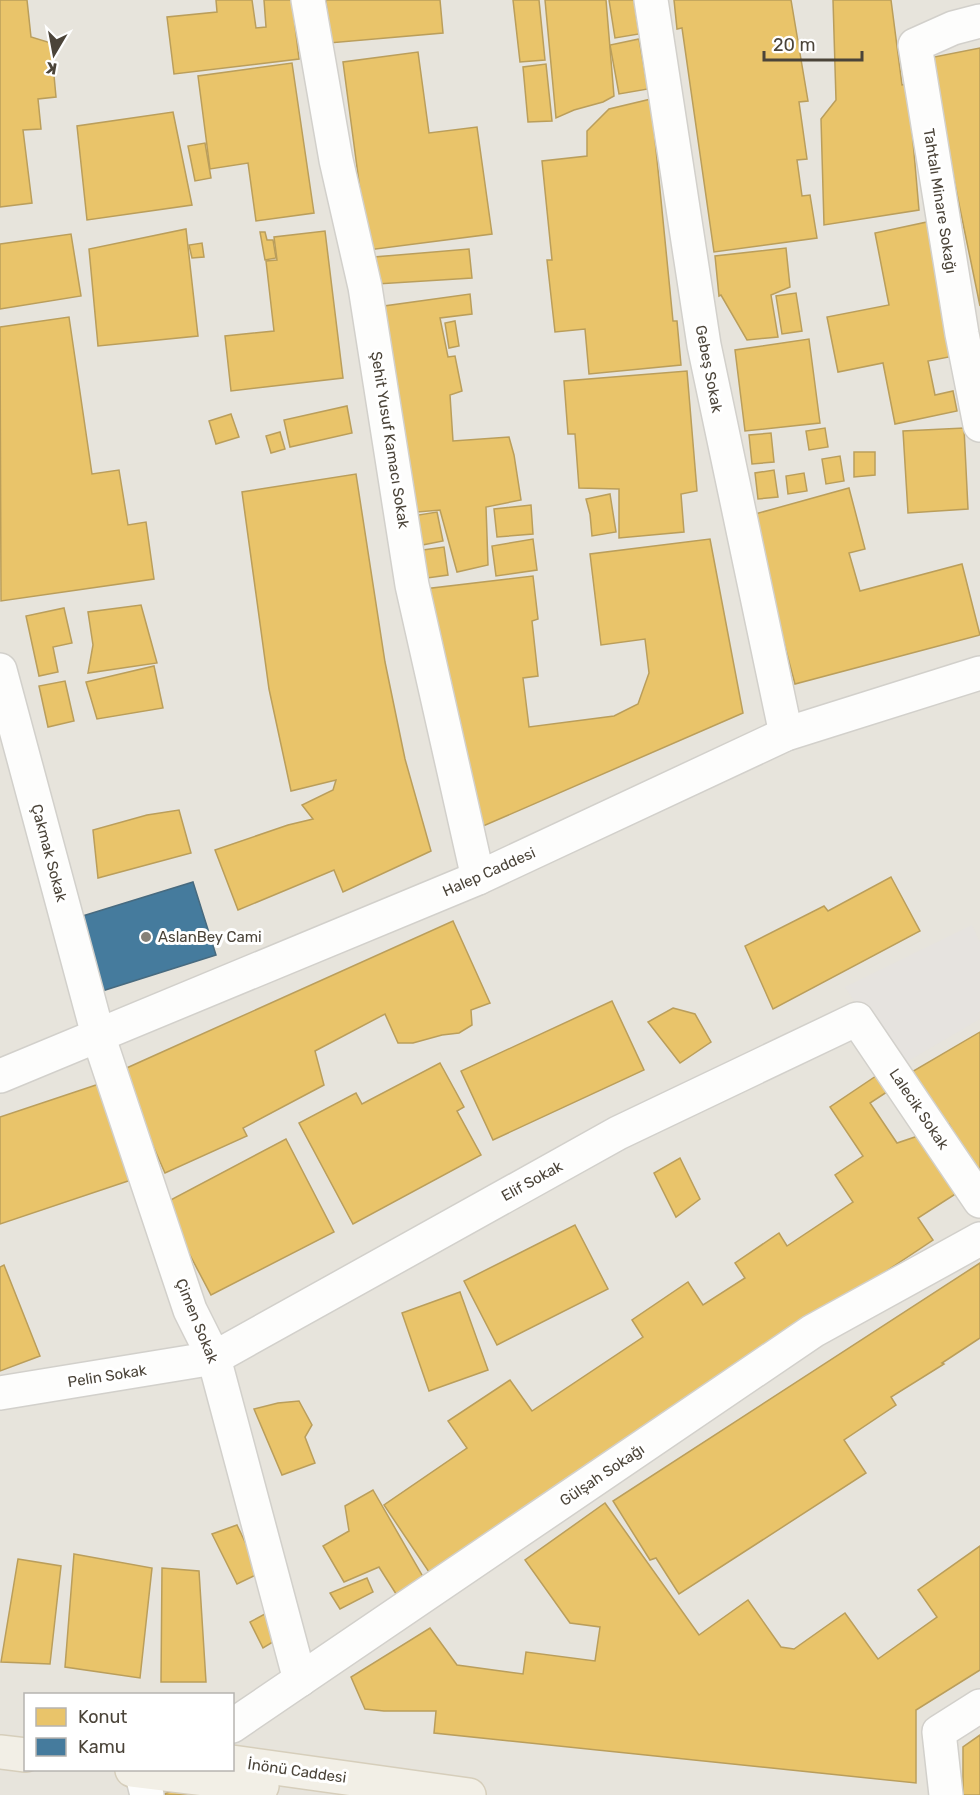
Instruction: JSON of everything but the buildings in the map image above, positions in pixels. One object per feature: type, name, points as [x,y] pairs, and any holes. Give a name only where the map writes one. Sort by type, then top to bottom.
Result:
[{"type":"main road","points":[[0,1731],[24,1734]]},
{"type":"main road","points":[[0,1752],[24,1755]]},
{"type":"main road","name":"İnönü Caddesi","points":[[234,1762],[469,1795]]},
{"type":"main road","name":"İnönü Caddesi","points":[[140,1778],[328,1795]]},
{"type":"street","name":"Şehit Yusuf Kamacı Sokak","points":[[308,0],[336,160],[366,287],[412,585],[478,878]]},
{"type":"street","name":"Gebeş Sokak","points":[[651,0],[704,345],[786,734]]},
{"type":"street","name":"Tahtalı Minare Sokağı","points":[[980,21],[953,28],[915,45],[962,334],[980,425]]},
{"type":"street","name":"Çakmak Sokak","points":[[0,670],[98,1035]]},
{"type":"street","name":"Halep Caddesi","points":[[0,1076],[478,878],[786,734],[980,673]]},
{"type":"street","name":"Lalecik Sokak","points":[[857,1019],[980,1201]]},
{"type":"street","name":"Elif Sokak","points":[[214,1358],[618,1133],[857,1019]]},
{"type":"street","name":"Çimen Sokak","points":[[98,1035],[190,1310],[214,1358],[300,1680]]},
{"type":"street","name":"Gülşah Sokağı","points":[[234,1725],[813,1331],[980,1239]]},
{"type":"street","name":"Pelin Sokak","points":[[0,1393],[214,1358]]},
{"type":"street","points":[[946,1795],[939,1732],[980,1706]]},
{"type":"shaded area","points":[[0,0],[980,0],[980,1795],[0,1795]]},
{"type":"shaded area","points":[[972,925],[980,943],[980,1019],[898,1067],[845,987]]},
{"type":"place","name":"AslanBey Cami","points":[[146,937]]}]
